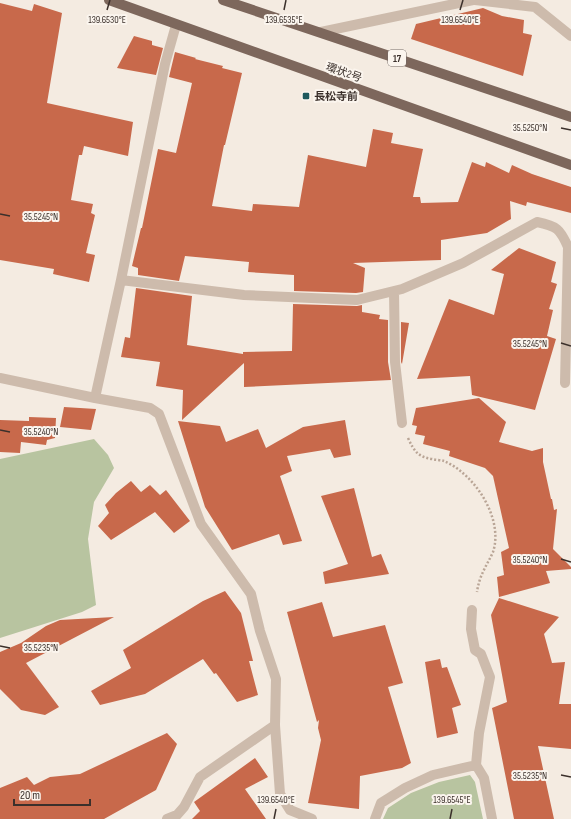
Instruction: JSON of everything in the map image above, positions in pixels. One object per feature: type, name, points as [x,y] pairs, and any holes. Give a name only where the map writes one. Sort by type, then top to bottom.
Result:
[{"type":"main road","name":"環状2号","points":[[109,0],[571,165]]},
{"type":"main road","name":"17","points":[[222,0],[571,117]]},
{"type":"street","points":[[321,32],[474,0],[535,7],[571,36]]},
{"type":"street","points":[[95,398],[121,280],[165,64],[176,25]]},
{"type":"street","points":[[121,280],[244,295],[357,300],[402,289],[463,263],[537,222],[548,224],[562,232],[568,247],[564,383]]},
{"type":"street","points":[[394,291],[395,362],[402,423]]},
{"type":"street","points":[[0,378],[150,408],[160,414],[201,524],[251,594],[260,631],[276,679],[275,725],[280,794],[290,810],[300,816],[312,819]]},
{"type":"street","points":[[472,610],[471,629],[475,650],[481,654],[490,677],[479,733],[476,765],[484,778],[492,819]]},
{"type":"street","points":[[167,819],[177,815],[184,807],[200,777],[275,725]]},
{"type":"street","points":[[374,819],[381,804],[405,788],[433,775],[476,765]]},
{"type":"path","points":[[411,444],[417,454],[427,458],[444,461],[461,471],[476,486],[486,503],[493,522],[495,539],[493,552],[479,583]]},
{"type":"green space","points":[[94,439],[108,455],[114,468],[94,502],[88,539],[96,605],[82,612],[0,638],[0,459]]},
{"type":"green space","points":[[470,775],[475,782],[483,819],[383,819],[388,808],[411,793],[439,782]]},
{"type":"building","points":[[0,3],[32,11],[34,4],[62,13],[47,103],[133,122],[128,156],[84,146],[82,155],[79,155],[71,200],[93,204],[91,213],[95,215],[86,253],[95,255],[89,282],[53,274],[54,269],[0,260]]},
{"type":"building","points":[[483,8],[502,16],[524,20],[523,33],[532,35],[523,76],[411,39],[416,24]]},
{"type":"building","points":[[134,36],[152,41],[152,45],[163,48],[156,75],[117,68]]},
{"type":"building","points":[[175,52],[223,66],[222,68],[242,73],[224,145],[212,206],[252,211],[253,204],[299,207],[308,155],[366,167],[373,129],[393,133],[391,143],[423,149],[413,197],[420,197],[421,203],[458,202],[472,162],[485,167],[486,162],[509,173],[512,165],[532,174],[571,187],[571,213],[527,202],[526,206],[510,201],[511,219],[487,233],[441,240],[441,260],[353,263],[365,268],[363,292],[294,291],[294,275],[248,272],[249,262],[185,256],[179,281],[138,275],[138,268],[132,266],[142,228],[158,149],[176,153],[192,83],[169,77]]},
{"type":"building","points":[[519,248],[556,262],[551,282],[557,284],[549,309],[553,310],[547,336],[556,339],[535,410],[472,395],[470,376],[417,379],[449,299],[494,315],[504,274],[491,270]]},
{"type":"building","points":[[136,288],[192,296],[187,345],[243,354],[243,352],[292,351],[293,304],[362,305],[362,312],[380,315],[379,319],[388,320],[388,362],[391,380],[244,387],[244,363],[182,420],[183,390],[156,386],[160,362],[121,357],[125,337],[130,338]]},
{"type":"building","points":[[401,322],[409,323],[402,364],[401,362]]},
{"type":"building","points":[[479,398],[506,422],[499,442],[532,451],[543,448],[543,462],[551,499],[554,510],[557,509],[553,549],[571,567],[571,569],[546,571],[550,583],[499,597],[497,577],[504,575],[501,552],[509,548],[493,476],[485,468],[449,456],[450,451],[423,444],[425,436],[415,434],[417,426],[412,425],[416,408]]},
{"type":"building","points":[[64,407],[96,409],[91,430],[60,427]]},
{"type":"building","points":[[29,417],[56,418],[55,438],[47,440],[46,445],[21,442],[20,453],[0,452],[0,420],[29,421]]},
{"type":"building","points":[[345,420],[351,455],[334,458],[330,449],[287,456],[292,471],[280,476],[302,541],[283,545],[279,534],[232,550],[205,507],[178,421],[220,426],[226,442],[258,429],[266,448],[303,427]]},
{"type":"building","points":[[131,481],[141,492],[150,485],[160,495],[166,490],[190,521],[174,533],[155,512],[111,540],[98,526],[109,513],[105,505],[116,493]]},
{"type":"building","points":[[354,488],[372,557],[381,554],[389,574],[325,584],[323,572],[348,564],[321,496]]},
{"type":"building","points":[[225,591],[241,613],[253,661],[249,661],[258,695],[237,702],[216,673],[214,674],[203,659],[145,694],[100,705],[91,691],[131,668],[123,650],[203,601]]},
{"type":"building","points":[[499,598],[559,617],[544,634],[552,663],[565,662],[559,704],[571,704],[571,749],[538,746],[554,819],[514,819],[492,708],[507,702],[491,615]]},
{"type":"building","points":[[322,602],[333,637],[385,625],[403,683],[388,687],[411,763],[402,768],[360,776],[359,809],[308,803],[321,740],[318,728],[319,720],[317,722],[287,612]]},
{"type":"building","points":[[114,617],[26,663],[59,707],[45,715],[21,710],[0,689],[0,652],[21,643],[46,626],[60,620]]},
{"type":"building","points":[[440,659],[442,668],[447,667],[461,705],[452,708],[458,733],[437,738],[425,662]]},
{"type":"building","points":[[167,733],[177,744],[156,790],[104,819],[0,819],[0,788],[27,777],[34,785],[50,777],[80,774]]},
{"type":"building","points":[[255,758],[268,777],[245,789],[266,819],[192,819],[200,811],[194,802]]},
{"type":"place","name":"長松寺前","points":[[306,96]]}]
